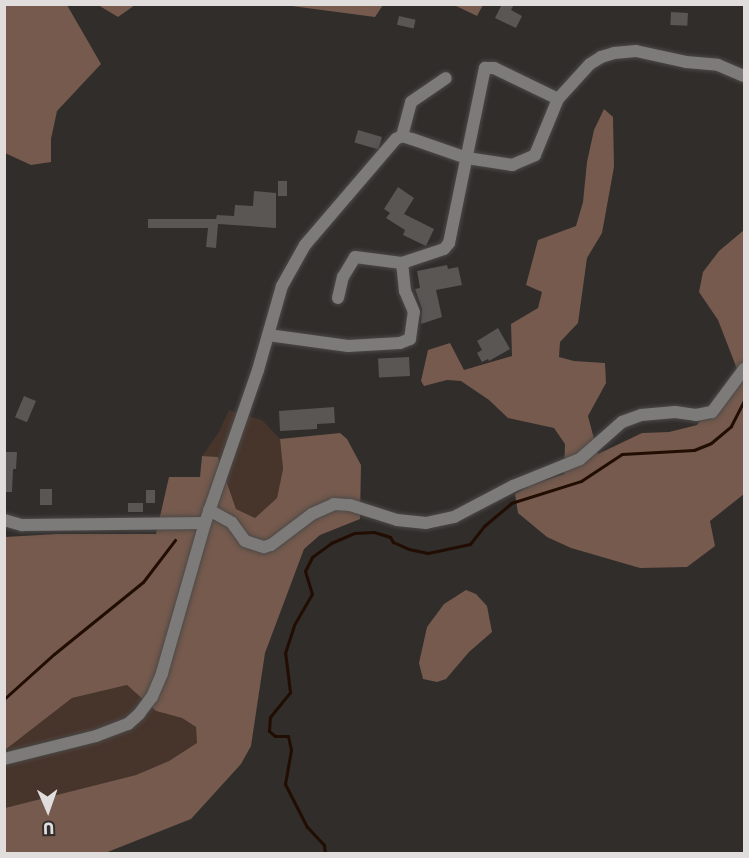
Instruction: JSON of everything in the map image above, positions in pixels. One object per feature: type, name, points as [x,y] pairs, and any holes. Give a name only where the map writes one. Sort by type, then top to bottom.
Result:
[{"type":"street","points":[[402,136],[467,158],[512,165],[534,155],[540,148],[558,99],[590,64],[601,57],[627,50],[651,53],[686,62],[718,65],[744,76]]},
{"type":"street","points":[[338,298],[343,277],[355,257],[402,263],[448,246],[484,68],[494,68],[558,99]]},
{"type":"street","points":[[4,759],[96,736],[128,724],[140,714],[152,697],[162,673],[207,516],[268,335],[282,286],[305,245],[344,203],[390,144],[402,136],[411,102],[446,78]]},
{"type":"street","points":[[268,335],[348,346],[400,343],[410,339],[414,312],[405,291],[402,263]]},
{"type":"street","points":[[4,520],[22,525],[207,516],[232,523],[245,541],[264,547],[271,545],[312,514],[334,504],[350,505],[397,520],[426,523],[454,517],[513,486],[580,459],[622,422],[641,415],[675,412],[696,415],[711,411],[744,369]]},
{"type":"shaded area","points":[[5,4],[67,5],[101,64],[57,111],[51,139],[51,162],[31,165],[5,153]]},
{"type":"shaded area","points":[[383,4],[375,17],[284,5]]},
{"type":"shaded area","points":[[98,5],[135,5],[118,17]]},
{"type":"shaded area","points":[[454,5],[483,5],[477,16]]},
{"type":"shaded area","points":[[604,109],[613,117],[614,167],[602,233],[587,258],[578,323],[560,342],[559,357],[574,361],[605,363],[606,383],[588,416],[598,454],[642,433],[669,432],[697,425],[737,369],[718,320],[699,292],[703,272],[719,251],[744,230],[744,494],[710,521],[715,546],[687,567],[640,568],[571,548],[547,537],[518,513],[515,494],[531,485],[564,474],[565,444],[554,428],[508,418],[489,400],[461,381],[447,380],[424,386],[421,381],[428,350],[450,343],[464,370],[512,356],[511,324],[538,308],[542,292],[526,285],[538,240],[576,226],[583,202],[587,162],[594,130]]},
{"type":"shaded area","points":[[229,410],[262,420],[280,439],[283,469],[277,498],[255,518],[236,509],[218,457],[202,456],[219,432]]},
{"type":"shaded area","points":[[340,433],[347,439],[361,465],[360,519],[320,535],[304,549],[265,653],[251,746],[241,764],[191,819],[105,853],[5,853],[5,808],[136,775],[169,761],[197,743],[196,727],[182,718],[156,711],[127,685],[72,698],[5,750],[5,537],[57,534],[156,534],[169,477],[200,477],[202,456],[218,457],[236,509],[255,518],[277,498],[283,469],[280,439]]},
{"type":"shaded area","points":[[466,590],[476,594],[487,606],[492,632],[469,652],[446,679],[437,682],[423,679],[419,663],[427,627],[444,604]]},
{"type":"shaded area","points":[[127,685],[156,711],[182,718],[196,727],[198,743],[169,761],[136,775],[5,808],[5,750],[72,698]]},
{"type":"building","points":[[502,4],[514,4],[511,10],[522,16],[516,28],[495,18]]},
{"type":"building","points":[[671,12],[688,13],[687,26],[670,25]]},
{"type":"building","points":[[399,16],[416,20],[414,29],[397,25]]},
{"type":"building","points":[[358,130],[382,137],[378,149],[354,142]]},
{"type":"building","points":[[278,181],[287,181],[287,196],[278,196]]},
{"type":"building","points":[[398,187],[414,198],[404,214],[434,229],[426,246],[403,235],[405,230],[386,218],[390,213],[384,209]]},
{"type":"building","points":[[254,191],[276,193],[276,228],[218,224],[216,248],[206,247],[208,228],[148,228],[148,219],[216,219],[217,215],[234,216],[235,205],[253,206]]},
{"type":"building","points":[[447,265],[448,269],[458,267],[462,285],[436,290],[442,317],[421,324],[422,309],[415,289],[420,288],[417,271]]},
{"type":"building","points":[[498,328],[510,349],[489,361],[488,359],[482,362],[477,353],[482,350],[477,341]]},
{"type":"building","points":[[409,357],[410,376],[379,378],[378,359]]},
{"type":"building","points":[[24,396],[36,401],[27,422],[15,417]]},
{"type":"building","points":[[334,407],[335,423],[317,424],[317,429],[280,431],[279,411]]},
{"type":"building","points":[[4,452],[17,452],[16,469],[13,469],[12,492],[4,492]]},
{"type":"building","points":[[40,489],[52,489],[52,505],[40,505]]},
{"type":"building","points":[[146,490],[155,490],[155,503],[146,503]]},
{"type":"building","points":[[128,503],[143,503],[143,512],[128,512]]},
{"type":"waterway","points":[[325,854],[324,845],[307,827],[285,784],[291,750],[288,736],[275,736],[269,731],[270,717],[290,692],[285,653],[294,625],[312,594],[305,571],[312,557],[331,543],[354,533],[374,532],[390,537],[393,542],[409,549],[428,553],[470,544],[484,526],[511,503],[581,481],[622,454],[694,450],[711,443],[731,426],[744,400]]},
{"type":"waterway","points":[[4,699],[54,654],[143,582],[175,540]]}]
